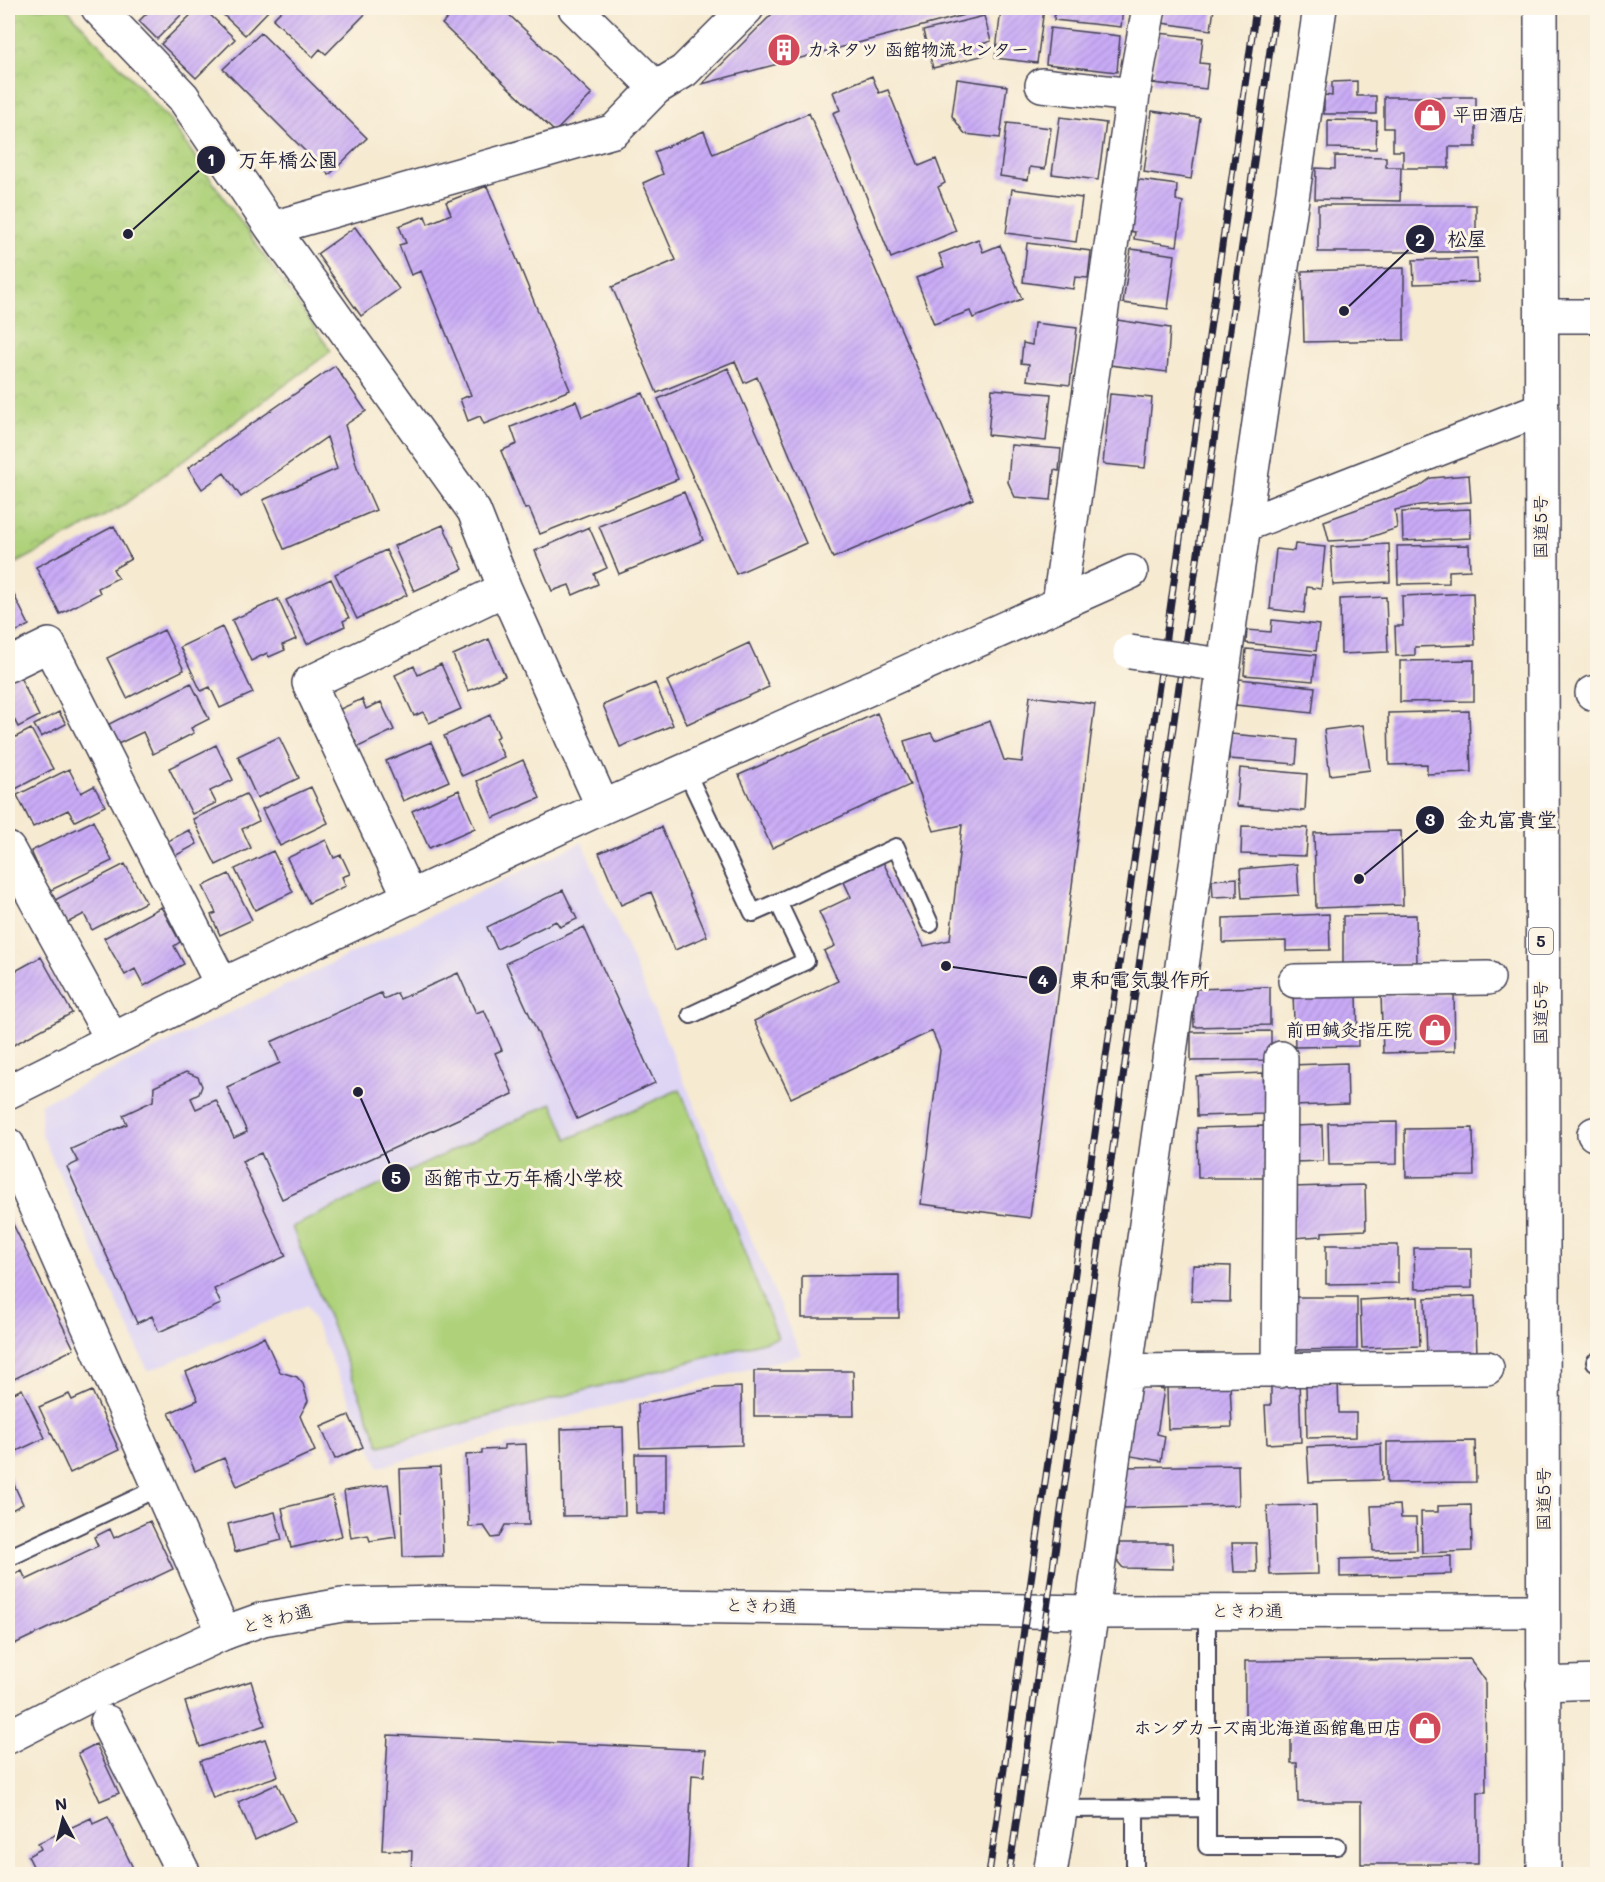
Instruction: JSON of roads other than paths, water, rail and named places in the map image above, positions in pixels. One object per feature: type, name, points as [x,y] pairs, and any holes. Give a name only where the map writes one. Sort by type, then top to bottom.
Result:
[{"type":"main road","points":[[98,8],[183,97],[272,228],[474,511],[505,589],[603,807]]},
{"type":"main road","points":[[575,8],[656,88]]},
{"type":"main road","points":[[272,228],[614,131],[656,88],[684,71],[747,8]]},
{"type":"main road","points":[[1059,603],[1133,95],[1149,8]]},
{"type":"main road","points":[[1050,1875],[1092,1612],[1320,8]]},
{"type":"main road","name":"国道5号","points":[[1541,8],[1544,1875]]},
{"type":"main road","points":[[1042,86],[1133,95]]},
{"type":"main road","points":[[1542,316],[1598,316]]},
{"type":"main road","points":[[1245,525],[1541,409]]},
{"type":"main road","points":[[8,1092],[222,985],[603,807],[1131,572]]},
{"type":"main road","points":[[410,898],[309,683],[505,589]]},
{"type":"main road","points":[[8,665],[49,645],[222,985]]},
{"type":"main road","points":[[1130,652],[1208,663]]},
{"type":"main road","points":[[8,849],[112,1039]]},
{"type":"main road","points":[[1295,981],[1488,978]]},
{"type":"main road","points":[[1279,1371],[1281,1058]]},
{"type":"main road","points":[[8,1145],[224,1633]]},
{"type":"main road","points":[[1126,1371],[1487,1368]]},
{"type":"main road","name":"ときわ通","points":[[8,1737],[224,1633],[263,1619],[304,1610],[381,1603],[1092,1612],[1543,1611]]},
{"type":"main road","points":[[1543,1684],[1598,1682]]},
{"type":"main road","points":[[107,1722],[184,1875]]},
{"type":"lane","points":[[686,771],[753,913],[897,848],[930,924]]},
{"type":"lane","points":[[691,1015],[806,961],[778,902]]},
{"type":"lane","points":[[8,1558],[160,1487]]},
{"type":"lane","points":[[1207,1611],[1207,1846],[1337,1846]]},
{"type":"lane","points":[[1135,1808],[1135,1875]]},
{"type":"lane","points":[[1061,1809],[1207,1808]]},
{"type":"railway","points":[[989,1874],[1256,8]]},
{"type":"railway","points":[[1009,1874],[1276,8]]},
{"type":"place","name":"カネタツ 函館物流センター","points":[[784,50]]},
{"type":"place","name":"平田酒店","points":[[1430,115]]},
{"type":"place","name":"万年橋公園","points":[[128,234]]},
{"type":"place","name":"松屋","points":[[1344,311]]},
{"type":"place","name":"金丸富貴堂","points":[[1359,879]]},
{"type":"place","name":"東和電気製作所","points":[[946,966]]},
{"type":"place","name":"前田鍼灸指圧院","points":[[1435,1030]]},
{"type":"place","name":"函館市立万年橋小学校","points":[[358,1092]]},
{"type":"place","name":"ホンダカーズ南北海道函館亀田店","points":[[1425,1728]]}]
